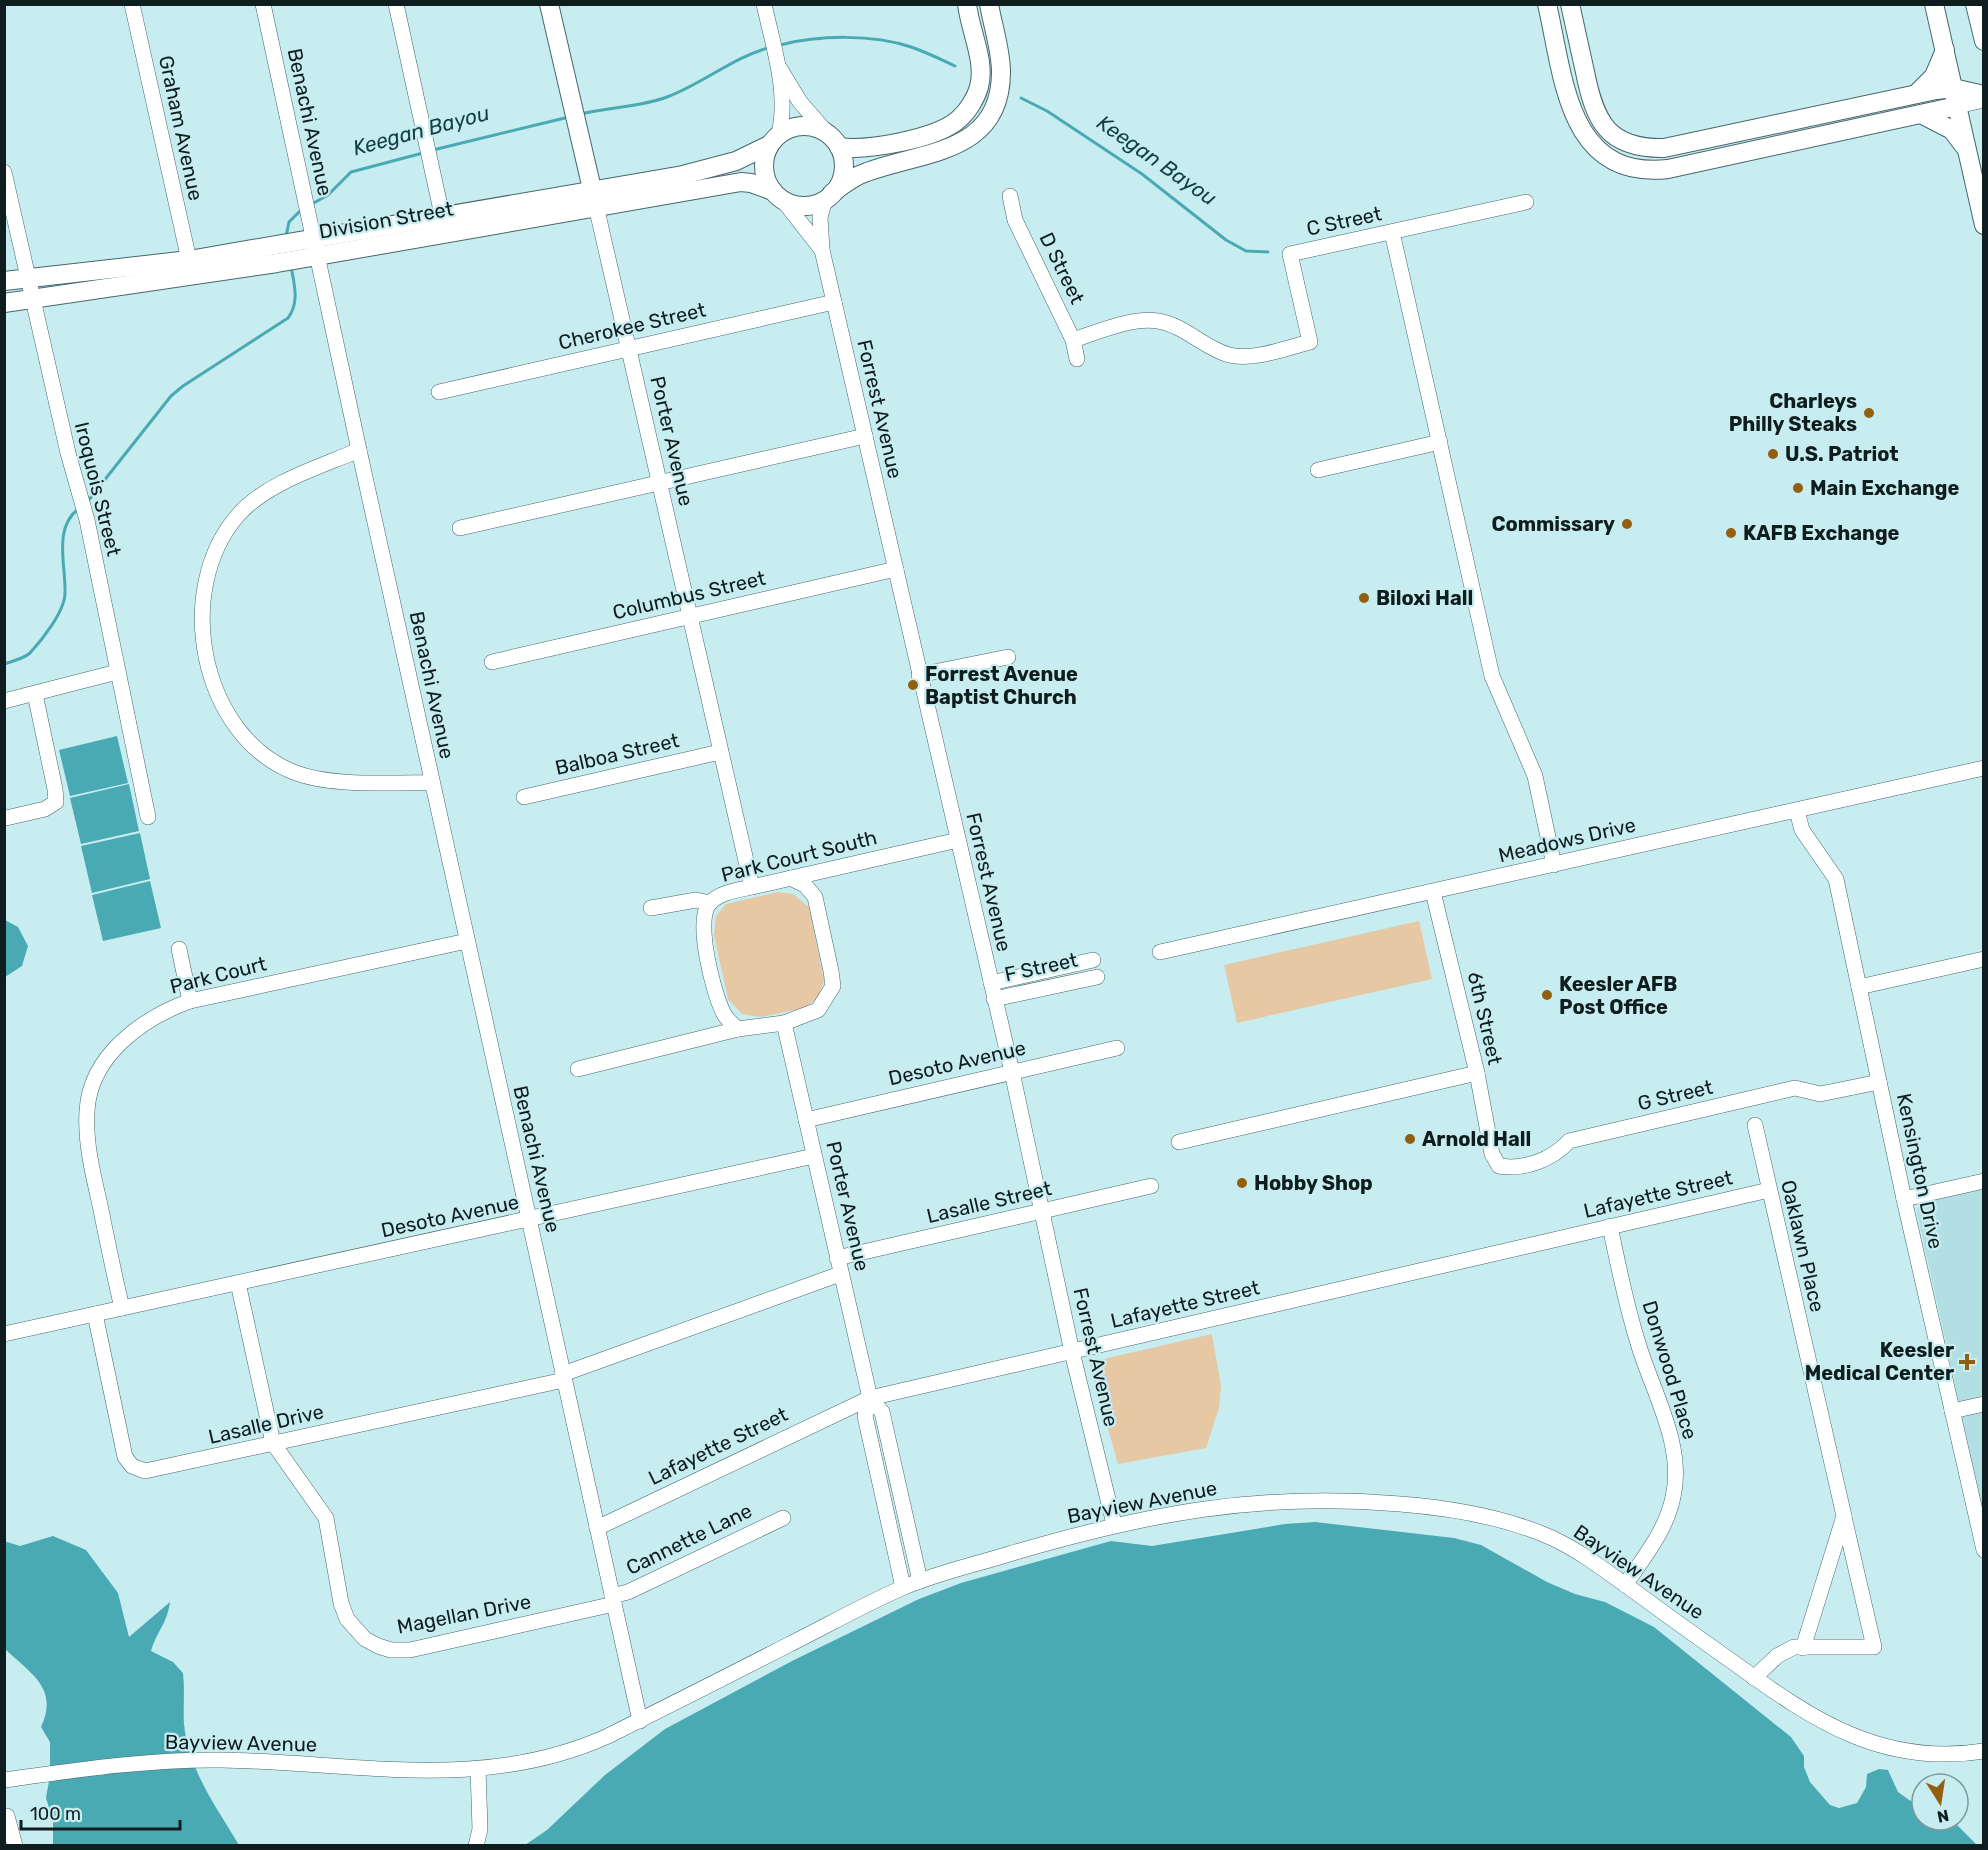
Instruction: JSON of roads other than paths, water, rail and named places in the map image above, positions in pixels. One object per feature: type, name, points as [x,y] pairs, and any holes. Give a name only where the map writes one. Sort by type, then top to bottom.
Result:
[{"type":"main road","name":"Porter Avenue","points":[[549,4],[594,198]]},
{"type":"main road","points":[[839,147],[860,148],[918,136],[942,129],[960,118],[979,87],[979,62],[967,4]]},
{"type":"main road","points":[[829,196],[843,171],[839,147],[826,132],[802,126],[774,140],[764,169],[777,195],[804,206],[829,196],[865,172],[940,153],[967,139],[980,127],[995,105],[1000,84],[1000,60],[989,4]]},
{"type":"main road","points":[[1547,4],[1570,104],[1582,133],[1605,155],[1631,169],[1668,169],[1921,114],[1955,97]]},
{"type":"main road","points":[[1570,4],[1593,109],[1608,131],[1635,147],[1664,148],[1916,94],[1955,97],[1983,94]]},
{"type":"main road","points":[[1934,4],[1983,225]]},
{"type":"main road","points":[[1976,4],[1983,40]]},
{"type":"main road","points":[[1916,94],[1934,76],[1945,50]]},
{"type":"main road","points":[[1921,114],[1952,130],[1967,150]]},
{"type":"main road","name":"Division Street","points":[[4,303],[277,263],[594,198],[719,167],[774,140]]},
{"type":"main road","name":"Division Street","points":[[4,281],[189,260],[300,235],[442,215],[594,198],[741,182],[751,183],[777,195]]},
{"type":"street","name":"Graham Avenue","points":[[132,4],[189,260]]},
{"type":"street","name":"Benachi Avenue","points":[[263,4],[304,194],[300,235],[309,257],[358,450],[639,1721]]},
{"type":"street","points":[[396,4],[442,215]]},
{"type":"street","points":[[764,4],[777,60],[784,109],[774,140]]},
{"type":"street","points":[[777,60],[800,102],[826,132]]},
{"type":"street","points":[[1955,97],[1983,100]]},
{"type":"street","name":"Iroquois Street","points":[[4,172],[32,300],[87,520],[148,817]]},
{"type":"street","name":"Forrest Avenue","points":[[777,195],[822,250]]},
{"type":"street","name":"Forrest Avenue","points":[[829,196],[820,217],[822,250],[1012,1072],[1072,1352],[1114,1524]]},
{"type":"street","name":"D Street","points":[[1010,196],[1015,219],[1073,340],[1077,359]]},
{"type":"street","name":"Porter Avenue","points":[[594,198],[752,887]]},
{"type":"street","name":"C Street","points":[[1073,340],[1137,322],[1158,321],[1180,329],[1228,355],[1242,356],[1310,342],[1290,254],[1526,202]]},
{"type":"street","points":[[1392,232],[1492,676],[1535,776],[1554,865]]},
{"type":"street","name":"Cherokee Street","points":[[439,392],[834,302]]},
{"type":"street","points":[[460,528],[865,436]]},
{"type":"street","points":[[1318,470],[1440,442]]},
{"type":"street","points":[[358,450],[285,483],[256,499],[240,513],[222,535],[206,580],[203,617],[205,653],[221,698],[240,733],[275,763],[298,773],[328,780],[432,783]]},
{"type":"street","name":"Columbus Street","points":[[492,662],[896,569]]},
{"type":"street","points":[[919,675],[1008,657]]},
{"type":"street","points":[[4,701],[117,672]]},
{"type":"street","points":[[6,818],[45,809],[56,802],[34,694]]},
{"type":"street","name":"Balboa Street","points":[[524,797],[720,752]]},
{"type":"street","name":"Meadows Drive","points":[[1160,952],[1983,768]]},
{"type":"street","name":"Kensington Drive","points":[[1797,811],[1802,831],[1836,879],[1904,1199],[1983,1550]]},
{"type":"street","name":"Park Court South","points":[[651,908],[696,900],[710,903],[723,894],[958,840]]},
{"type":"street","points":[[578,1069],[738,1029],[784,1023],[818,1010],[832,986],[815,897],[805,885],[790,878]]},
{"type":"street","name":"6th Street","points":[[1433,892],[1477,1073],[1492,1154]]},
{"type":"street","points":[[710,903],[704,912],[702,923],[708,958],[722,1011],[738,1029]]},
{"type":"street","name":"Park Court","points":[[122,1308],[91,1165],[87,1108],[96,1080],[112,1051],[135,1029],[190,1000],[467,941]]},
{"type":"street","points":[[179,949],[190,1000]]},
{"type":"street","points":[[1859,987],[1983,959]]},
{"type":"street","name":"F Street","points":[[991,983],[1093,960]]},
{"type":"street","name":"F Street","points":[[994,999],[1097,977]]},
{"type":"street","name":"Porter Avenue","points":[[784,1023],[870,1398],[882,1412],[920,1581]]},
{"type":"street","name":"Desoto Avenue","points":[[806,1120],[1117,1048]]},
{"type":"street","points":[[1179,1142],[1477,1073]]},
{"type":"street","name":"G Street","points":[[1492,1154],[1499,1166],[1509,1167],[1550,1158],[1569,1141],[1795,1088],[1820,1094],[1879,1082]]},
{"type":"street","name":"Oaklawn Place","points":[[1754,1677],[1788,1650],[1874,1647],[1755,1125]]},
{"type":"street","name":"Desoto Avenue","points":[[4,1334],[814,1156]]},
{"type":"street","points":[[1904,1199],[1983,1181]]},
{"type":"street","name":"Lasalle Street","points":[[837,1258],[1042,1213],[1151,1186]]},
{"type":"street","name":"Lafayette Street","points":[[597,1528],[870,1398],[1769,1190]]},
{"type":"street","name":"Donwood Place","points":[[1610,1226],[1637,1340],[1665,1420],[1676,1474],[1673,1497],[1662,1532],[1625,1585]]},
{"type":"street","points":[[564,1377],[840,1274]]},
{"type":"street","points":[[238,1283],[273,1443]]},
{"type":"street","name":"Lasalle Drive","points":[[95,1314],[125,1457],[132,1466],[146,1472],[564,1377]]},
{"type":"street","name":"Porter Avenue","points":[[870,1398],[865,1416],[903,1587]]},
{"type":"street","points":[[1952,1411],[1983,1404]]},
{"type":"street","name":"Magellan Drive","points":[[273,1443],[326,1518],[341,1603],[347,1619],[365,1639],[378,1646],[392,1650],[410,1650],[613,1600]]},
{"type":"street","name":"Bayview Avenue","points":[[4,1780],[98,1767],[218,1760],[277,1761],[419,1772],[478,1770],[525,1764],[576,1750],[639,1721],[903,1587],[920,1581],[1114,1524],[1188,1510],[1274,1501],[1352,1500],[1429,1507],[1498,1520],[1552,1538],[1596,1562],[1788,1703],[1865,1741],[1917,1754],[1945,1755],[1983,1751]]},
{"type":"street","points":[[1803,1648],[1844,1516]]},
{"type":"street","name":"Cannette Lane","points":[[613,1600],[783,1518]]},
{"type":"street","points":[[476,1845],[480,1828],[478,1770]]},
{"type":"street","points":[[7,1816],[15,1845]]},
{"type":"water","points":[[117,736],[128,783],[70,796],[59,750]]},
{"type":"water","points":[[129,784],[139,831],[81,844],[70,798]]},
{"type":"water","points":[[140,833],[150,879],[92,893],[81,846]]},
{"type":"water","points":[[150,881],[161,928],[103,941],[92,895]]},
{"type":"water","points":[[5,920],[18,927],[28,946],[22,966],[5,977]]},
{"type":"water","points":[[1315,1522],[1454,1538],[1481,1545],[1547,1582],[1575,1594],[1605,1602],[1654,1627],[1791,1737],[1804,1756],[1804,1767],[1810,1782],[1830,1805],[1839,1808],[1857,1803],[1866,1787],[1867,1774],[1879,1769],[1888,1770],[1898,1792],[1910,1800],[1910,1832],[1964,1832],[1977,1845],[525,1845],[547,1830],[605,1775],[665,1729],[794,1660],[919,1599],[961,1583],[1111,1541],[1152,1546],[1285,1524]]},
{"type":"water","points":[[53,1536],[86,1550],[118,1593],[129,1637],[170,1602],[167,1616],[151,1651],[173,1662],[183,1673],[184,1724],[191,1757],[213,1802],[239,1845],[53,1845],[53,1821],[46,1798],[50,1775],[50,1742],[41,1727],[47,1702],[40,1683],[33,1674],[5,1649],[4,1541],[20,1546]]},
{"type":"waterway","name":"Keegan Bayou","points":[[780,45],[812,39],[846,37],[880,40],[911,47],[955,66]]},
{"type":"waterway","name":"Keegan Bayou","points":[[581,114],[647,103],[667,97],[744,57],[771,47]]},
{"type":"waterway","name":"Keegan Bayou","points":[[1021,98],[1047,111],[1142,174],[1226,240],[1246,251],[1268,252]]},
{"type":"waterway","name":"Keegan Bayou","points":[[433,150],[569,117]]},
{"type":"waterway","name":"Keegan Bayou","points":[[312,204],[328,195],[351,172],[423,153]]},
{"type":"waterway","name":"Keegan Bayou","points":[[286,236],[289,222],[301,210]]},
{"type":"waterway","name":"Keegan Bayou","points":[[88,501],[171,396],[288,318],[295,299],[291,266]]},
{"type":"waterway","name":"Keegan Bayou","points":[[4,664],[30,653],[46,633],[61,608],[65,593],[63,537],[70,517],[78,509]]},
{"type":"place","name":"Charleys Philly Steaks","points":[[1869,413]]},
{"type":"place","name":"U.S. Patriot","points":[[1773,454]]},
{"type":"place","name":"Main Exchange","points":[[1798,488]]},
{"type":"place","name":"Commissary","points":[[1627,524]]},
{"type":"place","name":"KAFB Exchange","points":[[1731,533]]},
{"type":"place","name":"Biloxi Hall","points":[[1364,598]]},
{"type":"place","name":"Forrest Avenue Baptist Church","points":[[913,685]]},
{"type":"place","name":"Keesler AFB Post Office","points":[[1547,995]]},
{"type":"place","name":"Arnold Hall","points":[[1410,1139]]},
{"type":"place","name":"Hobby Shop","points":[[1242,1183]]},
{"type":"place","name":"Keesler Medical Center","points":[[1967,1362]]}]
